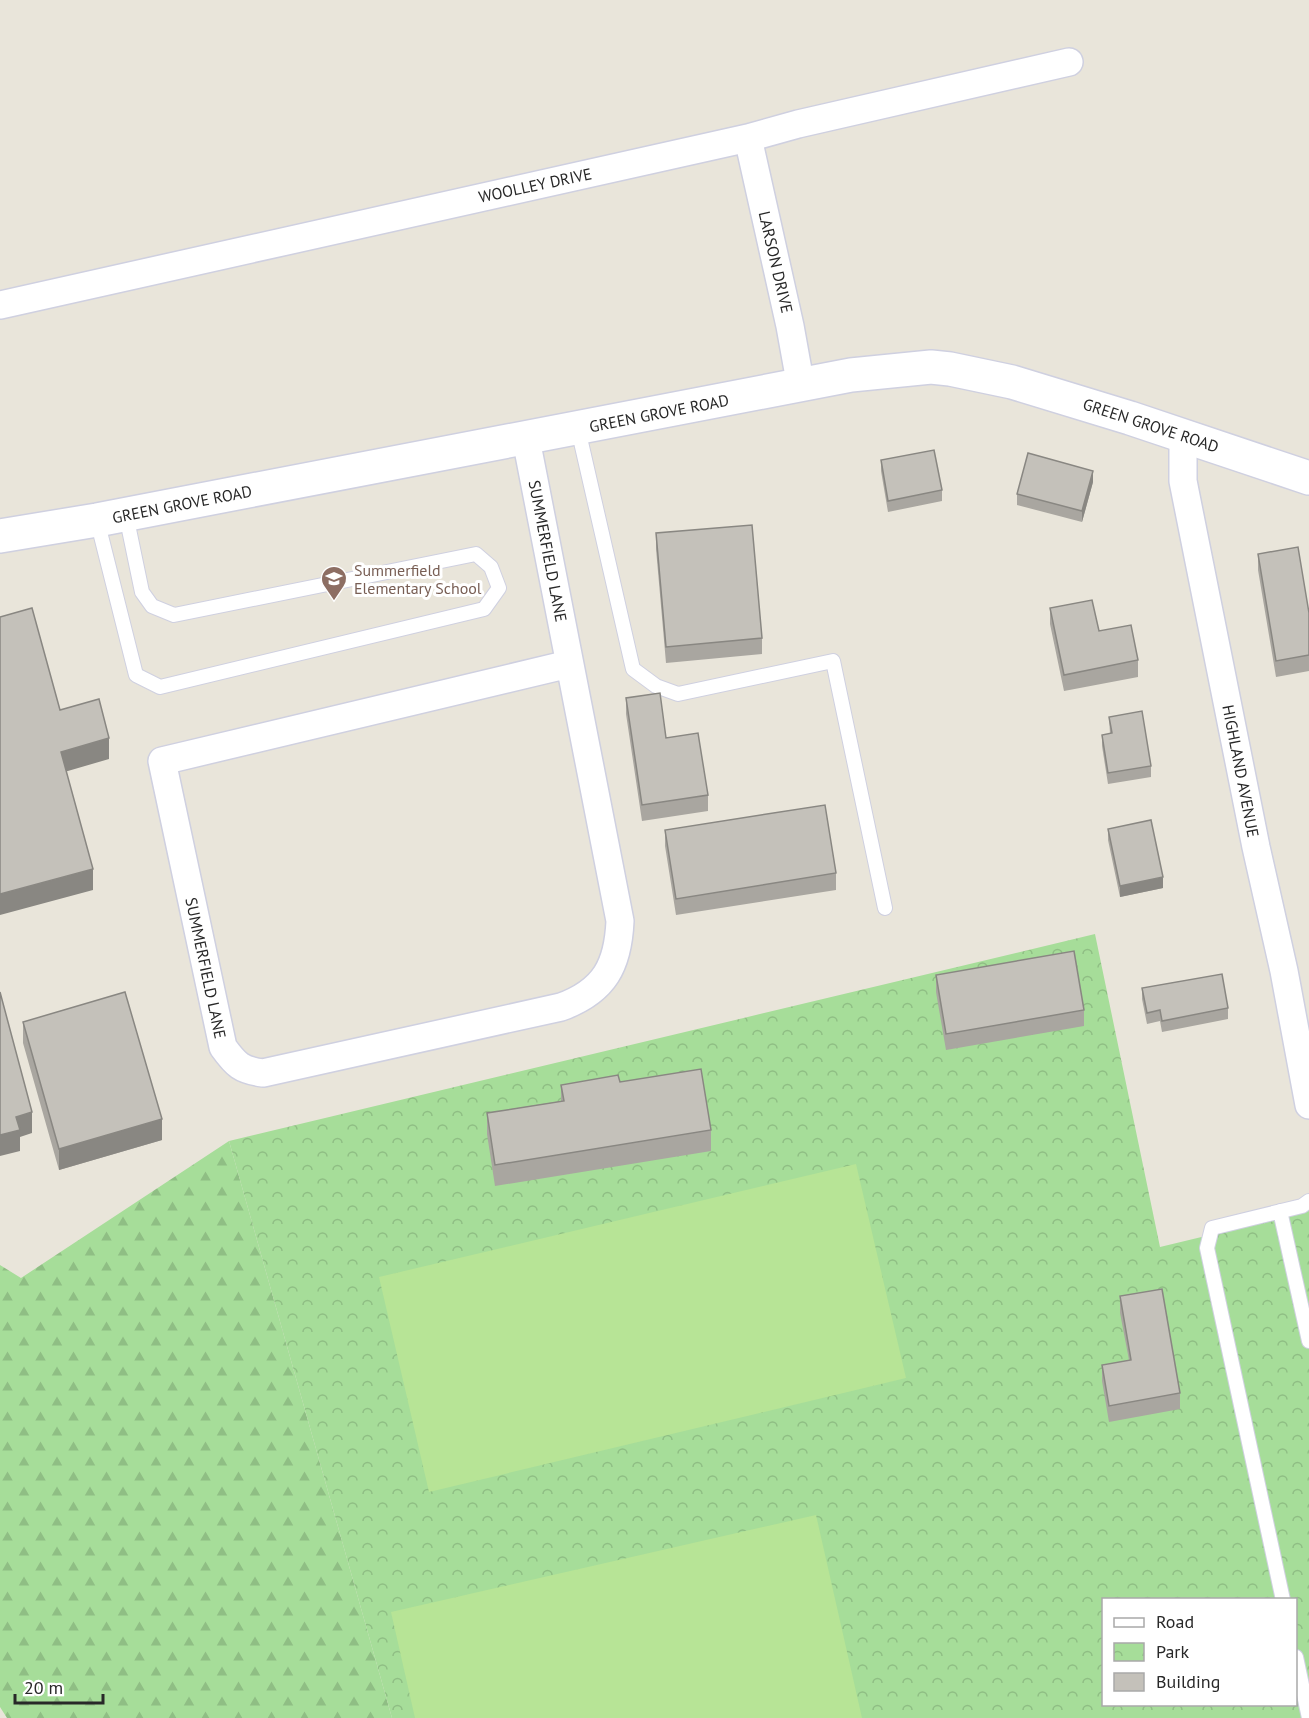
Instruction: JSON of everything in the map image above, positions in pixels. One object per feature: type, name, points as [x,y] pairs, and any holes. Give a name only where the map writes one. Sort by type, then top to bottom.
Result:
[{"type":"street","name":"WOOLLEY DRIVE","points":[[0,305],[748,138],[798,124],[1069,62]]},
{"type":"street","name":"LARSON DRIVE","points":[[748,138],[790,326],[801,387]]},
{"type":"street","name":"GREEN GROVE ROAD","points":[[0,536],[112,518],[801,387],[851,375],[909,368],[950,369],[1012,382],[1229,450],[1309,478]]},
{"type":"street","name":"HIGHLAND AVENUE","points":[[1183,437],[1184,481],[1254,836],[1284,971],[1309,1105]]},
{"type":"street","name":"SUMMERFIELD LANE","points":[[526,439],[620,921],[619,947],[612,966],[597,987],[576,1001],[561,1007],[263,1073],[248,1071],[235,1063],[223,1047],[162,760],[569,664]]},
{"type":"lane","points":[[578,429],[633,669],[656,686],[678,694],[833,662],[885,908]]},
{"type":"lane","points":[[112,518],[142,592],[153,606],[174,615],[476,554],[491,567],[499,588],[484,609],[160,687],[136,675],[112,518]]},
{"type":"lane","points":[[1283,1598],[1207,1248],[1212,1228],[1302,1206],[1309,1201]]},
{"type":"lane","points":[[1280,1211],[1309,1341]]},
{"type":"lane","points":[[1297,1662],[1309,1718]]},
{"type":"green space","points":[[1095,934],[1160,1247],[1309,1211],[1309,1718],[392,1718],[229,1141]]},
{"type":"green space","points":[[229,1141],[392,1718],[7,1718],[0,1707],[0,1265],[21,1278]]},
{"type":"green space","points":[[856,1164],[906,1378],[429,1492],[379,1277]]},
{"type":"green space","points":[[816,1515],[862,1718],[415,1718],[391,1612]]},
{"type":"building","points":[[934,450],[942,490],[888,501],[881,460]]},
{"type":"building","points":[[1028,453],[1093,471],[1082,511],[1017,494]]},
{"type":"building","points":[[752,525],[762,638],[666,647],[656,533]]},
{"type":"building","points":[[1298,547],[1309,613],[1309,655],[1276,661],[1258,554]]},
{"type":"building","points":[[1092,600],[1099,631],[1131,625],[1138,660],[1064,675],[1050,608]]},
{"type":"building","points":[[32,608],[60,710],[99,699],[109,738],[61,752],[93,869],[0,894],[0,617]]},
{"type":"building","points":[[660,693],[666,738],[698,733],[708,795],[642,805],[626,698]]},
{"type":"building","points":[[1142,711],[1151,766],[1108,773],[1102,735],[1112,733],[1109,717]]},
{"type":"building","points":[[825,805],[836,873],[676,899],[665,830]]},
{"type":"building","points":[[1151,820],[1163,877],[1120,886],[1108,829]]},
{"type":"building","points":[[1074,951],[1084,1010],[946,1034],[936,975]]},
{"type":"building","points":[[1222,974],[1228,1008],[1162,1021],[1160,1010],[1147,1013],[1142,988]]},
{"type":"building","points":[[0,992],[32,1112],[16,1117],[20,1130],[0,1135]]},
{"type":"building","points":[[125,992],[162,1119],[59,1149],[23,1022]]},
{"type":"building","points":[[701,1069],[711,1130],[495,1165],[487,1113],[564,1101],[561,1085],[618,1075],[620,1082]]},
{"type":"building","points":[[1162,1289],[1180,1393],[1109,1406],[1102,1365],[1131,1360],[1120,1296]]},
{"type":"place","name":"Summerfield Elementary School","points":[[334,602]]}]
